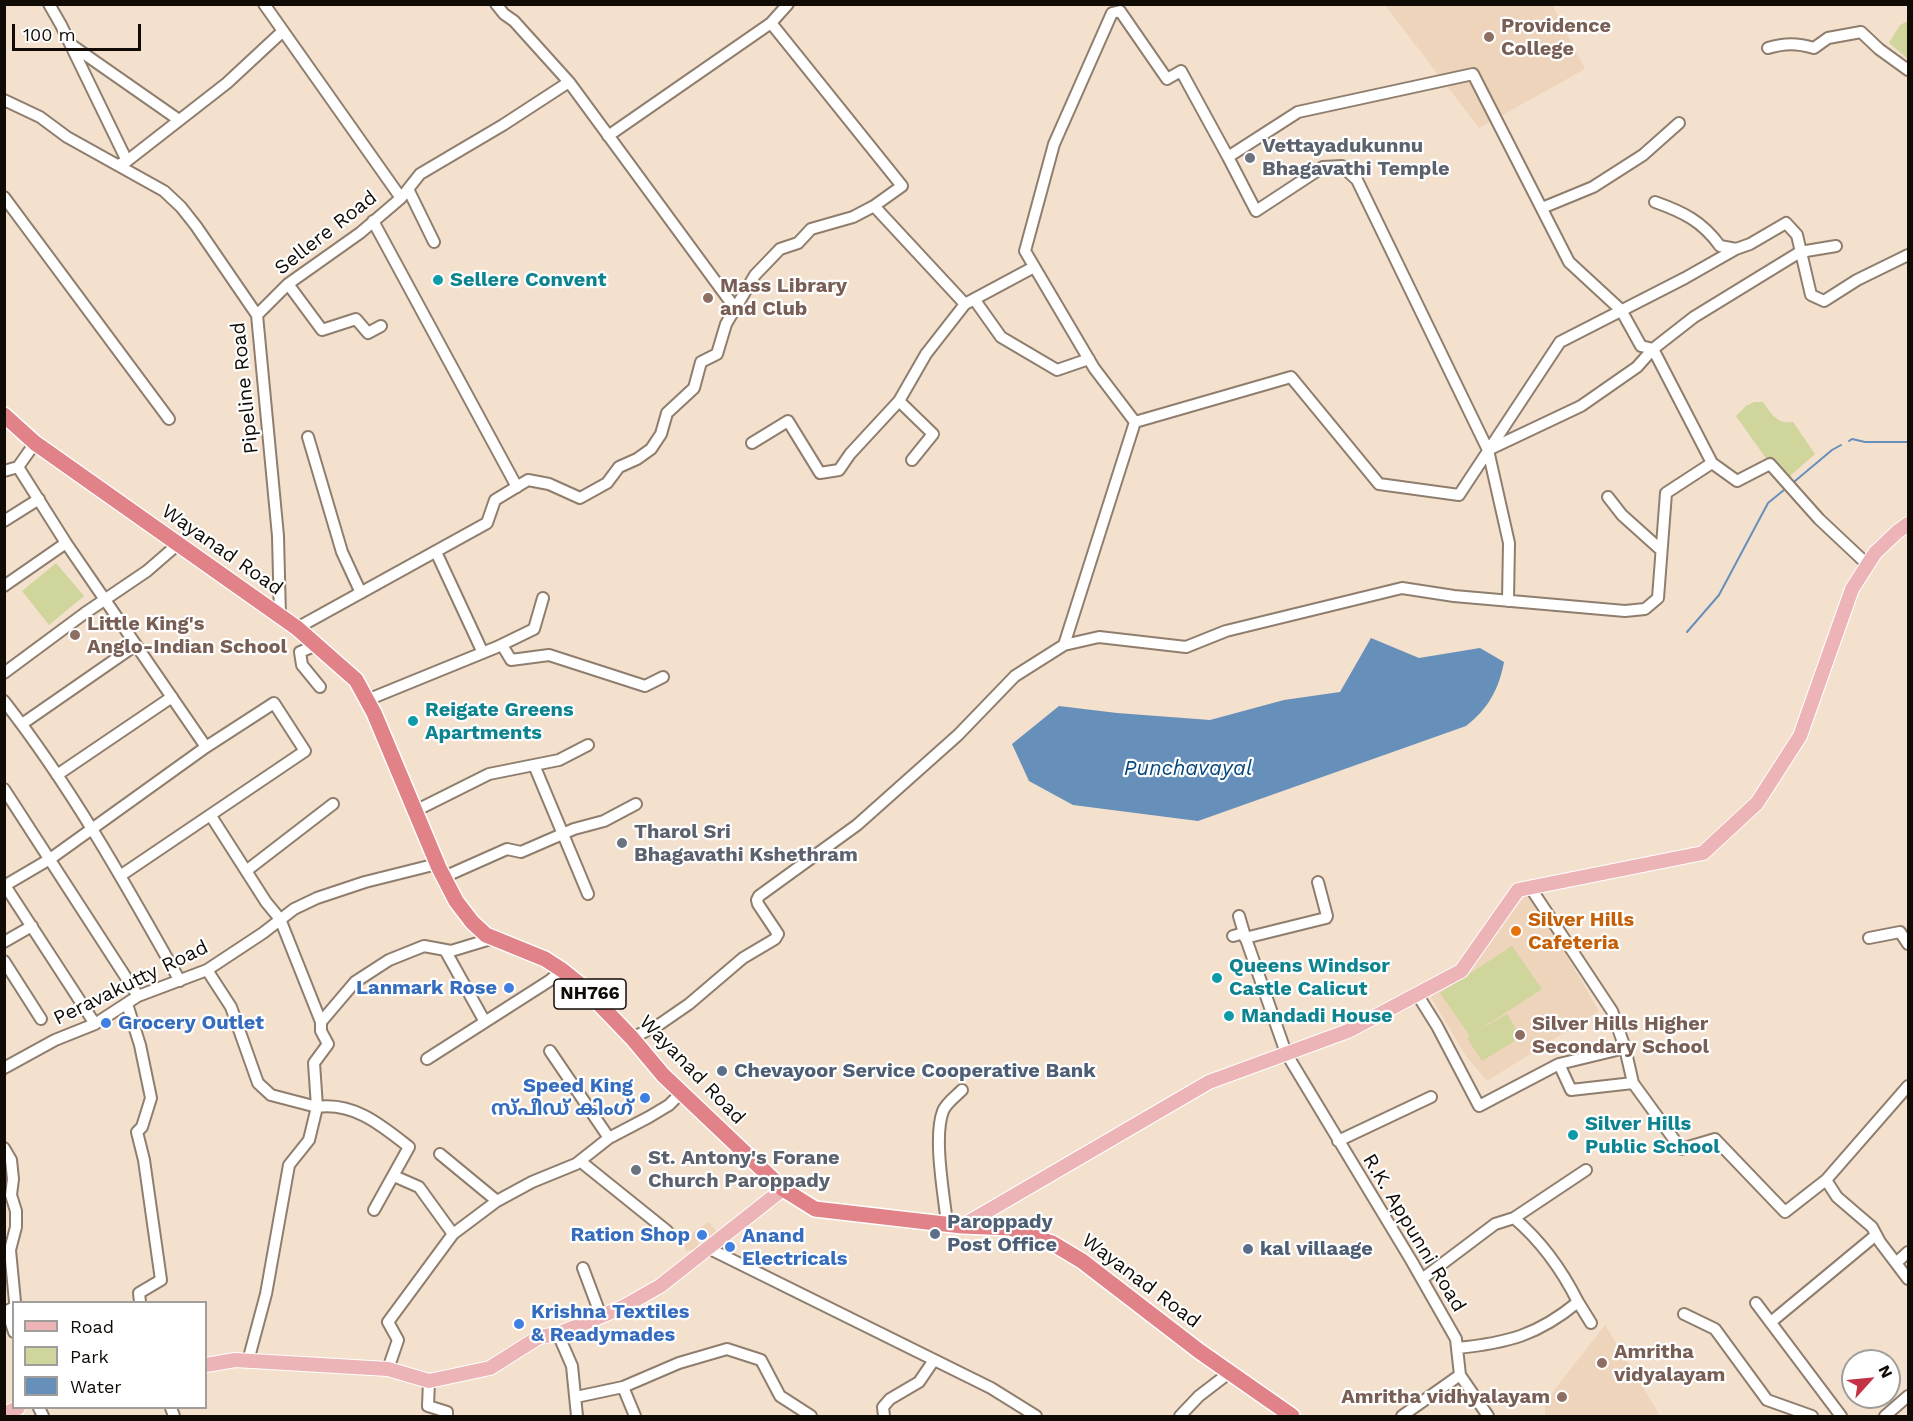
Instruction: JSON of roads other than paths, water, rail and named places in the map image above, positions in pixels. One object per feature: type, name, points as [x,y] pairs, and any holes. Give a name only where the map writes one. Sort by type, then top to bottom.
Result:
[{"type":"highway","name":"Wayanad Road","points":[[4,415],[35,443],[297,628],[356,680],[367,700],[441,871],[456,901],[472,922],[486,934],[544,959],[562,970],[582,987],[632,1038],[663,1075],[783,1189],[814,1209],[955,1225],[1010,1228],[1052,1243],[1082,1261],[1199,1351],[1292,1416]]},
{"type":"main road","points":[[955,1225],[1209,1082],[1348,1030],[1461,971],[1518,890],[1703,853],[1757,803],[1800,736],[1852,589],[1883,546],[1897,531],[1908,525]]},
{"type":"main road","points":[[207,1365],[235,1360],[388,1369],[429,1381],[490,1368],[539,1337],[558,1334],[623,1307],[660,1286],[783,1189]]},
{"type":"street","points":[[49,4],[70,44],[123,163],[227,83],[283,31]]},
{"type":"street","points":[[264,4],[358,140],[404,194],[434,242]]},
{"type":"street","points":[[496,4],[569,82],[735,308]]},
{"type":"street","points":[[608,136],[771,23],[788,4]]},
{"type":"street","points":[[1135,422],[1089,359],[1024,251],[1054,144],[1112,13],[1118,8],[1167,79],[1181,71],[1256,211],[1323,167],[1342,166],[1357,180],[1488,450],[1509,543],[1508,601]]},
{"type":"street","points":[[297,628],[487,523],[495,500],[528,480],[549,484],[580,498],[608,483],[619,467],[637,459],[651,449],[662,435],[667,413],[694,388],[701,362],[717,354],[726,324],[735,308],[755,275],[780,249],[798,243],[811,228],[853,217],[874,206],[902,186],[771,23]]},
{"type":"street","points":[[1768,48],[1783,43],[1814,48],[1828,38],[1862,32],[1879,49],[1908,70]]},
{"type":"street","points":[[70,44],[179,120]]},
{"type":"street","points":[[1228,158],[1298,112],[1473,74],[1569,262],[1621,310],[1641,346],[1653,349],[1712,463],[1737,481],[1770,464],[1819,519],[1868,565]]},
{"type":"street","name":"Sellere Road","points":[[258,315],[288,284],[360,233],[404,194],[420,174],[569,82]]},
{"type":"street","name":"Pipeline Road","points":[[4,100],[40,117],[67,137],[123,163],[164,191],[196,226],[258,315],[278,536],[279,616]]},
{"type":"street","points":[[4,110],[16,105]]},
{"type":"street","points":[[1542,208],[1593,187],[1643,155],[1679,123]]},
{"type":"street","points":[[4,197],[169,419]]},
{"type":"street","points":[[1655,202],[1680,211],[1708,230],[1720,246],[1736,249]]},
{"type":"street","points":[[874,206],[969,301],[1001,337],[1057,370],[1089,359]]},
{"type":"street","points":[[373,221],[517,487]]},
{"type":"street","points":[[1135,422],[1291,377],[1379,484],[1459,495],[1560,342],[1685,278],[1736,249],[1750,244],[1786,223],[1797,235],[1811,295],[1824,301],[1857,280],[1908,255]]},
{"type":"street","points":[[1488,450],[1581,406],[1637,367],[1653,349],[1694,317],[1800,252],[1836,246]]},
{"type":"street","points":[[752,443],[788,421],[820,473],[839,470],[850,454],[898,401],[926,354],[969,301],[1034,267]]},
{"type":"street","points":[[288,284],[322,330],[356,319],[368,333],[381,326]]},
{"type":"street","points":[[898,401],[933,434],[912,460]]},
{"type":"street","points":[[1064,645],[1135,422]]},
{"type":"street","points":[[308,436],[342,552],[361,592]]},
{"type":"street","points":[[4,471],[18,467],[35,443]]},
{"type":"street","points":[[632,1038],[660,1024],[689,1004],[742,958],[775,939],[778,933],[758,903],[759,896],[857,825],[958,735],[1015,676],[1064,645],[1099,637],[1186,646],[1226,631],[1402,588],[1508,601],[1624,610],[1645,609],[1658,598],[1666,493],[1712,463]]},
{"type":"street","points":[[18,467],[66,543],[206,747]]},
{"type":"street","points":[[1608,496],[1622,515],[1662,550]]},
{"type":"street","points":[[4,521],[39,499]]},
{"type":"street","points":[[4,586],[66,543]]},
{"type":"street","points":[[4,674],[147,571],[177,544]]},
{"type":"street","points":[[436,552],[483,653]]},
{"type":"street","points":[[367,700],[502,645],[534,629],[543,598]]},
{"type":"street","points":[[22,724],[136,645]]},
{"type":"street","points":[[317,645],[300,652],[302,665],[320,687]]},
{"type":"street","points":[[502,645],[511,660],[549,655],[645,686],[663,677]]},
{"type":"street","points":[[57,776],[172,697]]},
{"type":"street","points":[[4,700],[91,829],[180,981]]},
{"type":"street","points":[[95,1024],[5,885],[47,861],[206,747],[274,703],[305,751],[120,876]]},
{"type":"street","points":[[415,811],[489,774],[559,760],[588,745]]},
{"type":"street","points":[[534,765],[588,894]]},
{"type":"street","points":[[4,789],[132,1000],[151,1098],[137,1132],[144,1160],[161,1280],[139,1293],[140,1301]]},
{"type":"street","points":[[246,871],[333,804]]},
{"type":"street","name":"Peravakutty Road","points":[[4,1068],[55,1040],[95,1024],[132,1000],[207,970],[294,909],[317,898],[365,882],[441,871],[507,849],[521,852],[563,834],[604,821],[636,804]]},
{"type":"street","points":[[211,816],[280,919],[321,1022],[321,1031],[328,1044],[314,1063],[316,1107],[309,1140],[289,1165],[266,1294],[248,1361]]},
{"type":"street","points":[[1233,936],[1326,918],[1318,882]]},
{"type":"street","points":[[1530,887],[1612,1011],[1634,1083],[1681,1149],[1715,1139],[1785,1212],[1826,1180],[1908,1086]]},
{"type":"street","name":"R.K. Appunni Road","points":[[1239,916],[1286,1053],[1456,1339],[1460,1375]]},
{"type":"street","points":[[4,942],[32,926]]},
{"type":"street","points":[[1869,938],[1900,932],[1908,944]]},
{"type":"street","points":[[321,1022],[355,981],[389,960],[424,946],[451,951],[494,938]]},
{"type":"street","points":[[445,950],[485,1022]]},
{"type":"street","points":[[4,961],[41,1019]]},
{"type":"street","points":[[207,970],[231,1007],[258,1083],[271,1095],[316,1107],[333,1105],[372,1118],[409,1147],[374,1210]]},
{"type":"street","points":[[427,1059],[549,981],[562,970]]},
{"type":"street","points":[[1417,994],[1437,1026],[1479,1106],[1558,1064],[1625,1048]]},
{"type":"street","points":[[550,1051],[609,1138]]},
{"type":"street","points":[[1558,1064],[1571,1090],[1634,1083]]},
{"type":"street","points":[[955,1225],[940,1152],[940,1123],[944,1108],[962,1090]]},
{"type":"street","points":[[388,1369],[399,1340],[388,1322],[453,1234],[497,1201],[532,1182],[576,1164],[609,1138],[669,1105],[681,1093]]},
{"type":"street","points":[[1338,1141],[1431,1097]]},
{"type":"street","points":[[4,1148],[11,1160],[13,1179],[11,1195],[16,1211],[16,1227],[10,1250],[15,1301]]},
{"type":"street","points":[[440,1154],[497,1201]]},
{"type":"street","points":[[580,1161],[667,1231]]},
{"type":"street","points":[[1422,1279],[1495,1224],[1514,1218],[1586,1170]]},
{"type":"street","points":[[394,1176],[419,1187],[453,1234]]},
{"type":"street","points":[[1826,1180],[1837,1197],[1872,1227],[1908,1279]]},
{"type":"street","points":[[1514,1218],[1533,1234],[1568,1282],[1591,1323]]},
{"type":"street","points":[[1771,1322],[1876,1235]]},
{"type":"street","points":[[708,1248],[991,1388],[1036,1416]]},
{"type":"street","points":[[1896,1263],[1908,1252]]},
{"type":"street","points":[[583,1268],[601,1316]]},
{"type":"street","points":[[1457,1348],[1495,1344],[1528,1334],[1559,1318],[1578,1302]]},
{"type":"street","points":[[1756,1303],[1841,1416]]},
{"type":"street","points":[[12,1308],[7,1311],[12,1326]]},
{"type":"street","points":[[1684,1314],[1715,1329],[1767,1400],[1812,1416]]},
{"type":"street","points":[[558,1334],[572,1366],[577,1416]]},
{"type":"street","points":[[576,1397],[622,1387],[679,1363],[727,1348],[761,1360],[780,1395],[811,1416]]},
{"type":"street","points":[[884,1416],[883,1407],[890,1399],[919,1382],[934,1360]]},
{"type":"street","points":[[1180,1416],[1199,1396],[1230,1373]]},
{"type":"street","points":[[1402,1416],[1460,1375],[1488,1416]]},
{"type":"street","points":[[429,1381],[428,1406],[447,1412],[447,1416]]},
{"type":"street","points":[[622,1387],[635,1416]]},
{"type":"street","points":[[1885,1416],[1908,1396]]},
{"type":"water","name":"Punchavayal","points":[[1371,638],[1419,658],[1480,648],[1504,662],[1491,698],[1481,713],[1466,726],[1198,821],[1073,805],[1029,781],[1012,744],[1059,706],[1210,720],[1284,700],[1340,692]]},
{"type":"waterway","points":[[1849,441],[1852,439],[1865,442],[1908,442]]},
{"type":"waterway","points":[[1795,481],[1841,445]]},
{"type":"waterway","points":[[1687,632],[1719,595],[1768,503],[1784,490]]},
{"type":"place","name":"Providence College","points":[[1489,37]]},
{"type":"place","name":"Vettayadukunnu Bhagavathi Temple","points":[[1250,158]]},
{"type":"place","name":"Sellere Convent","points":[[438,280]]},
{"type":"place","name":"Mass Library and Club","points":[[708,298]]},
{"type":"place","name":"Little King's Anglo-Indian School","points":[[75,635]]},
{"type":"place","name":"Reigate Greens Apartments","points":[[413,721]]},
{"type":"place","name":"Tharol Sri Bhagavathi Kshethram","points":[[622,843]]},
{"type":"place","name":"Silver Hills Cafeteria","points":[[1516,931]]},
{"type":"place","name":"Queens Windsor Castle Calicut","points":[[1217,978]]},
{"type":"place","name":"Lanmark Rose","points":[[509,988]]},
{"type":"place","name":"Mandadi House","points":[[1229,1016]]},
{"type":"place","name":"Grocery Outlet","points":[[106,1023]]},
{"type":"place","name":"Silver Hills Higher Secondary School","points":[[1520,1035]]},
{"type":"place","name":"Chevayoor Service Cooperative Bank","points":[[722,1071]]},
{"type":"place","name":"Speed King സ്പീഡ് കിംഗ്","points":[[645,1098]]},
{"type":"place","name":"Silver Hills Public School","points":[[1573,1135]]},
{"type":"place","name":"St. Antony's Forane Church Paroppady","points":[[636,1170]]},
{"type":"place","name":"Paroppady Post Office","points":[[935,1234]]},
{"type":"place","name":"Ration Shop","points":[[702,1235]]},
{"type":"place","name":"Anand Electricals","points":[[730,1247]]},
{"type":"place","name":"kal villaage","points":[[1248,1249]]},
{"type":"place","name":"Krishna Textiles & Readymades","points":[[519,1324]]},
{"type":"place","name":"Amritha vidyalayam","points":[[1602,1363]]},
{"type":"place","name":"Amritha vidhyalayam","points":[[1562,1397]]}]
